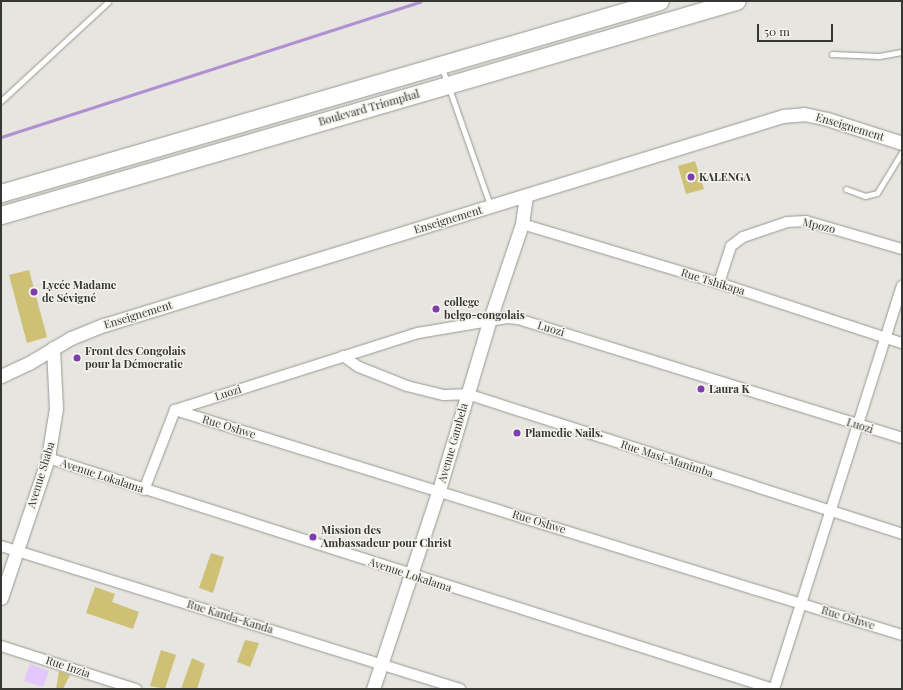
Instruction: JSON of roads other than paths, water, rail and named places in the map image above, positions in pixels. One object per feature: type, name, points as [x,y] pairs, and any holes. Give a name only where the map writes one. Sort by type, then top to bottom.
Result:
[{"type":"highway","name":"Boulevard Triomphal","points":[[1,193],[660,1]]},
{"type":"highway","name":"Boulevard Triomphal","points":[[1,215],[736,1]]},
{"type":"street","name":"Enseignement","points":[[1,376],[53,348],[104,325],[783,116],[804,114],[827,119],[902,143]]},
{"type":"street","name":"Avenue Gambela","points":[[373,689],[439,490],[490,319],[522,224],[526,196]]},
{"type":"street","name":"Mpozo","points":[[719,283],[732,246],[743,237],[787,222],[806,221],[902,249]]},
{"type":"street","name":"Rue Tshikapa","points":[[522,224],[719,283],[902,343]]},
{"type":"street","points":[[774,689],[830,511],[860,426],[902,286]]},
{"type":"street","name":"Luozi","points":[[175,410],[418,333],[490,319],[518,319],[902,438]]},
{"type":"street","name":"Avenue Shaba","points":[[1,598],[48,458],[56,408],[53,348]]},
{"type":"street","name":"Rue Masi-Manimba","points":[[343,356],[358,367],[407,386],[444,395],[467,394],[902,534]]},
{"type":"street","points":[[144,490],[175,410]]},
{"type":"street","name":"Rue Oshwe","points":[[175,410],[439,490],[902,635]]},
{"type":"street","name":"Avenue Lokalama","points":[[48,458],[410,576],[774,689]]},
{"type":"street","name":"Rue Kanda-Kanda","points":[[1,546],[460,689]]},
{"type":"street","name":"Rue Inzia","points":[[1,646],[136,689]]},
{"type":"lane","points":[[1,101],[108,2]]},
{"type":"lane","points":[[832,54],[879,56],[902,52]]},
{"type":"lane","points":[[441,65],[490,207]]},
{"type":"lane","points":[[846,189],[865,196],[877,193],[902,152]]},
{"type":"waterway","points":[[1,137],[421,1]]},
{"type":"place","name":"KALENGA","points":[[691,177]]},
{"type":"place","name":"Lycée Madame de Sévigné","points":[[34,292]]},
{"type":"place","name":"college belgo-congolais","points":[[436,309]]},
{"type":"place","name":"Front des Congolais pour la Démocratie","points":[[77,358]]},
{"type":"place","name":"Laura K","points":[[701,389]]},
{"type":"place","name":"Plamedie Nails.","points":[[517,433]]},
{"type":"place","name":"Mission des Ambassadeur pour Christ","points":[[313,537]]}]
